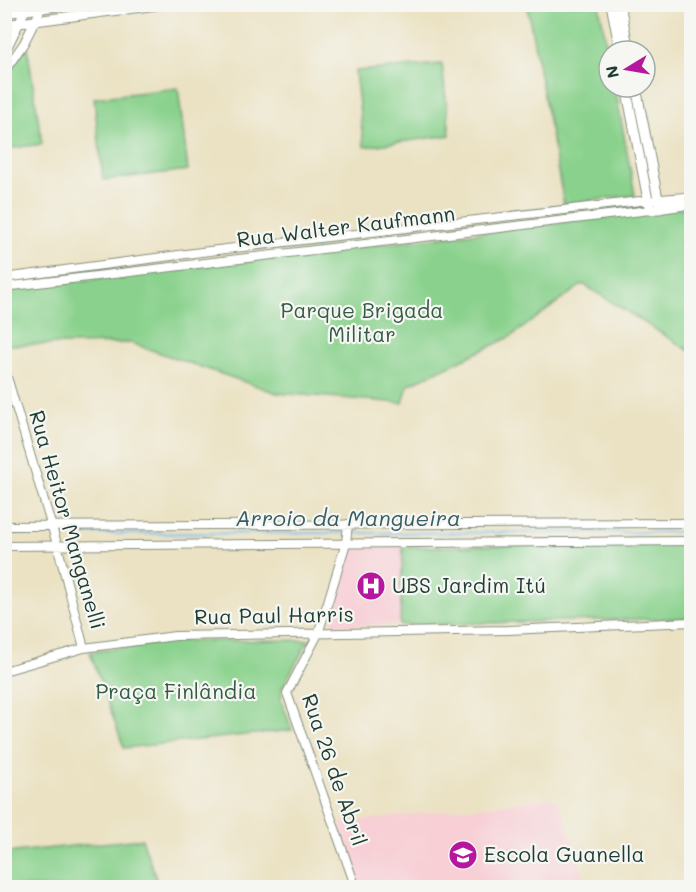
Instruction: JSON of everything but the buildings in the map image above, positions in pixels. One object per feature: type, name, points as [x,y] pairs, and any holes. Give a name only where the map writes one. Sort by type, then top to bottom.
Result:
[{"type":"main road","points":[[4,13],[72,4]]},
{"type":"main road","points":[[4,25],[165,4]]},
{"type":"main road","points":[[611,4],[618,39]]},
{"type":"main road","points":[[620,4],[627,39]]},
{"type":"main road","points":[[629,99],[655,205]]},
{"type":"main road","points":[[638,99],[655,205]]},
{"type":"main road","name":"Rua Walter Kaufmann","points":[[655,205],[692,197]]},
{"type":"main road","name":"Rua Walter Kaufmann","points":[[655,205],[692,204]]},
{"type":"street","points":[[4,72],[41,9]]},
{"type":"street","points":[[4,54],[25,11]]},
{"type":"street","name":"Rua Walter Kaufmann","points":[[4,278],[209,251],[655,205]]},
{"type":"street","name":"Rua Walter Kaufmann","points":[[4,287],[655,205]]},
{"type":"street","name":"Rua Heitor Manganelli","points":[[4,367],[54,535],[84,648]]},
{"type":"street","points":[[4,526],[54,535],[347,533],[692,523]]},
{"type":"street","points":[[4,546],[54,535],[347,533],[692,541]]},
{"type":"street","name":"Rua 26 de Abril","points":[[347,533],[318,634],[287,693],[356,888]]},
{"type":"street","name":"Rua Paul Harris","points":[[4,671],[84,648],[175,636],[318,634],[692,622]]},
{"type":"shaded area","name":"UBS Jardim Itú","points":[[352,547],[403,547],[400,625],[330,626]]},
{"type":"shaded area","name":"Escola Guanella","points":[[553,798],[562,809],[587,887],[359,887],[338,823]]},
{"type":"green space","points":[[527,5],[599,5],[606,39],[597,39],[597,99],[617,99],[635,195],[564,204]]},
{"type":"green space","points":[[27,45],[42,144],[5,149],[5,77]]},
{"type":"green space","points":[[442,64],[450,135],[364,147],[355,71]]},
{"type":"green space","points":[[178,88],[188,170],[103,180],[94,98]]},
{"type":"green space","name":"Parque Brigada Militar","points":[[687,207],[692,232],[691,352],[583,284],[510,337],[408,385],[403,403],[277,393],[131,343],[5,345],[4,290]]},
{"type":"green space","points":[[686,543],[691,569],[691,618],[400,625],[403,547]]},
{"type":"green space","name":"Praça Finlândia","points":[[309,640],[282,688],[281,700],[292,730],[124,748],[90,652],[174,641]]},
{"type":"green space","points":[[142,839],[159,887],[5,887],[5,853]]},
{"type":"waterway","name":"Arroio da Mangueira","points":[[349,533],[692,532]]},
{"type":"waterway","name":"Arroio da Mangueira","points":[[4,534],[344,533]]},
{"type":"place","name":"UBS Jardim Itú","points":[[371,586]]},
{"type":"place","name":"Escola Guanella","points":[[463,855]]}]
